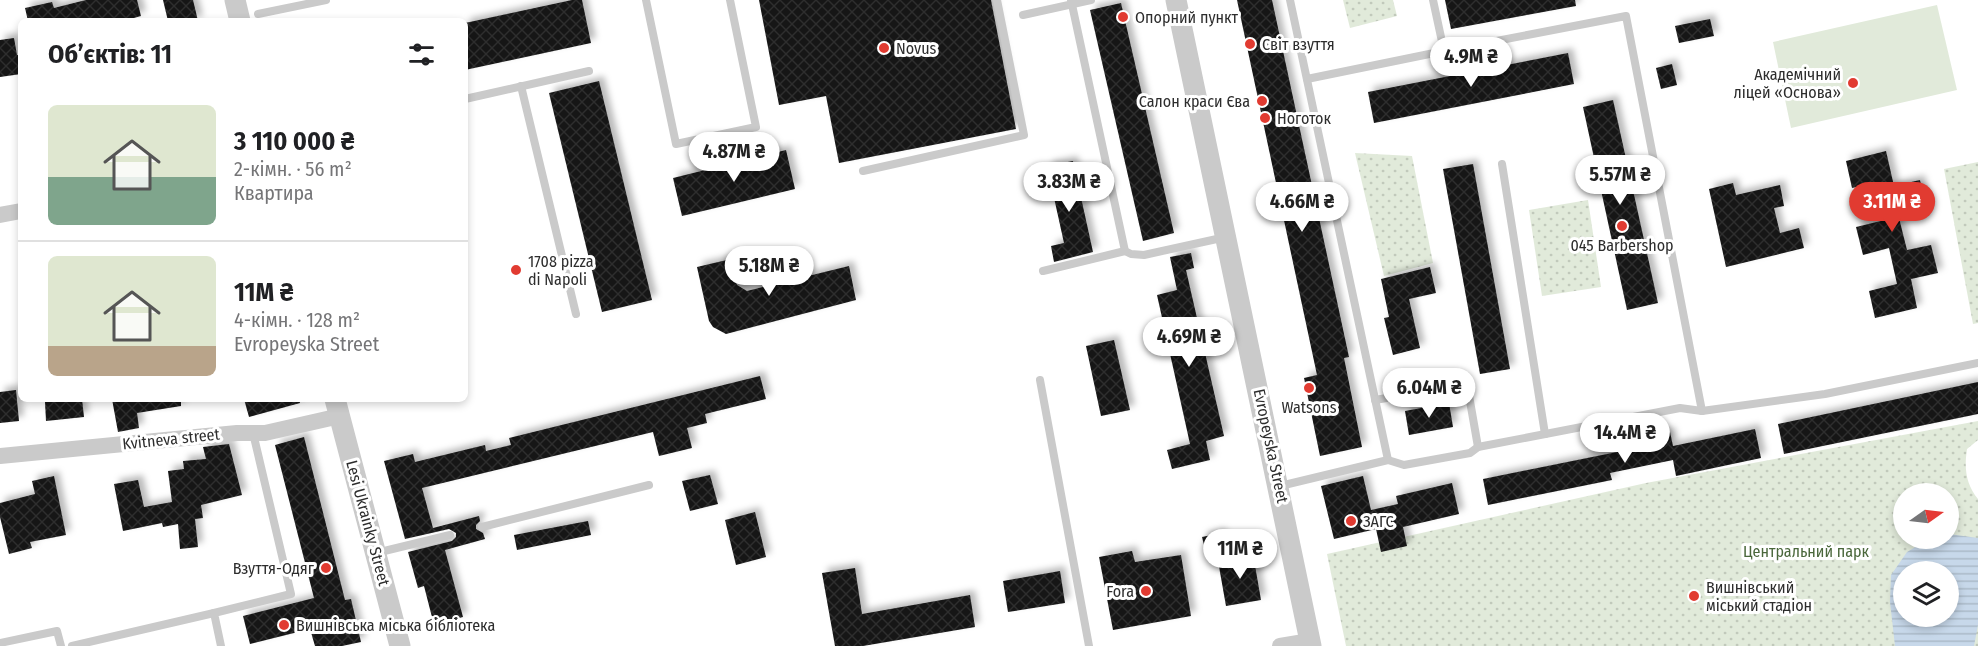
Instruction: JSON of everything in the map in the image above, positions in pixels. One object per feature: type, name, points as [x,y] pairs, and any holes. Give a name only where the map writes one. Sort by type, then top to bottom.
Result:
[{"type":"street","points":[[235,0],[249,18]]},
{"type":"street","name":"Evropeyska Street","points":[[1176,0],[1311,643]]},
{"type":"street","points":[[0,214],[18,211]]},
{"type":"street","name":"Kvitneva street","points":[[0,456],[237,433],[274,432],[338,408]]},
{"type":"street","name":"Lesi Ukrainky Street","points":[[338,408],[400,646]]},
{"type":"street","points":[[1280,646],[1311,643]]},
{"type":"lane","points":[[249,18],[326,0]]},
{"type":"lane","points":[[646,0],[676,144],[756,127],[730,0]]},
{"type":"lane","points":[[863,171],[1024,135],[997,0]]},
{"type":"lane","points":[[1023,15],[1072,2],[1090,0]]},
{"type":"lane","points":[[1290,0],[1388,460]]},
{"type":"lane","points":[[1433,0],[1444,51]]},
{"type":"lane","points":[[1072,2],[1125,251]]},
{"type":"lane","points":[[1307,79],[1626,16],[1702,411]]},
{"type":"lane","points":[[468,98],[589,71]]},
{"type":"lane","points":[[521,86],[576,314]]},
{"type":"lane","points":[[1502,164],[1545,434]]},
{"type":"lane","points":[[1043,271],[1125,251],[1144,255],[1227,237]]},
{"type":"lane","points":[[1279,486],[1388,460],[1404,465],[1470,453],[1478,447],[1680,408],[1702,411],[1825,394],[1978,363]]},
{"type":"lane","points":[[1040,380],[1089,646]]},
{"type":"lane","points":[[1375,400],[1467,384],[1478,447]]},
{"type":"lane","points":[[72,646],[291,594],[253,433]]},
{"type":"lane","points":[[482,527],[649,485]]},
{"type":"lane","points":[[376,553],[450,535]]},
{"type":"lane","points":[[214,613],[221,646]]},
{"type":"lane","points":[[0,643],[57,631],[61,646]]},
{"type":"green space","points":[[1343,0],[1393,0],[1397,16],[1350,28]]},
{"type":"green space","points":[[1937,5],[1957,90],[1791,128],[1773,42]]},
{"type":"green space","points":[[1355,153],[1412,156],[1433,263],[1384,276]]},
{"type":"green space","points":[[1978,162],[1978,323],[1973,324],[1944,169]]},
{"type":"green space","points":[[1588,200],[1601,287],[1542,296],[1529,210]]},
{"type":"green space","name":"Центральний парк","points":[[1978,421],[1978,440],[1967,449],[1966,463],[1968,482],[1978,499],[1978,646],[1346,646],[1327,554],[1646,483]]},
{"type":"water","points":[[1959,535],[1978,538],[1978,625],[1974,646],[1895,646],[1890,602],[1893,572],[1893,627],[1959,627],[1959,561],[1901,561],[1912,549],[1959,549]]},
{"type":"building","points":[[86,0],[137,0],[141,16],[134,18],[27,18],[25,8],[52,2],[54,8]]},
{"type":"building","points":[[163,0],[193,0],[197,18],[167,18]]},
{"type":"building","points":[[572,0],[582,0],[591,43],[468,69],[468,22]]},
{"type":"building","name":"Novus","points":[[759,0],[991,0],[1016,129],[839,163],[826,96],[779,105]]},
{"type":"building","points":[[1237,0],[1272,0],[1349,357],[1344,358],[1362,447],[1320,456],[1304,378],[1317,375]]},
{"type":"building","points":[[1445,0],[1575,0],[1576,6],[1451,29]]},
{"type":"building","points":[[1121,3],[1174,233],[1143,241],[1090,10]]},
{"type":"building","points":[[1710,19],[1714,36],[1679,43],[1675,26]]},
{"type":"building","points":[[14,38],[18,55],[18,74],[0,77],[0,40]]},
{"type":"building","points":[[1568,53],[1574,84],[1374,123],[1368,92]]},
{"type":"building","points":[[1672,64],[1677,85],[1661,89],[1656,68]]},
{"type":"building","points":[[599,81],[652,300],[602,312],[549,93]]},
{"type":"building","points":[[1613,100],[1658,303],[1627,310],[1583,107]]},
{"type":"building","points":[[786,150],[795,189],[682,216],[673,178]]},
{"type":"building","points":[[1886,151],[1894,186],[1920,180],[1926,207],[1898,214],[1907,250],[1931,245],[1938,273],[1911,279],[1917,308],[1875,318],[1869,291],[1897,284],[1889,248],[1863,255],[1856,227],[1885,220],[1876,183],[1852,188],[1846,161]]},
{"type":"building","points":[[1073,161],[1093,252],[1054,262],[1051,246],[1064,243],[1047,166]]},
{"type":"building","points":[[1473,164],[1510,369],[1480,374],[1443,169]]},
{"type":"building","points":[[1733,183],[1736,195],[1780,185],[1784,206],[1774,208],[1780,233],[1799,228],[1804,248],[1726,267],[1709,189]]},
{"type":"building","points":[[1191,253],[1194,268],[1186,270],[1224,436],[1206,441],[1210,460],[1172,469],[1167,450],[1190,444],[1157,295],[1177,290],[1170,257]]},
{"type":"building","points":[[731,259],[737,285],[747,291],[849,266],[856,300],[726,334],[713,327],[709,321],[697,267]]},
{"type":"building","points":[[1430,267],[1436,293],[1409,299],[1420,348],[1393,355],[1384,318],[1389,317],[1381,279]]},
{"type":"building","points":[[1114,340],[1130,410],[1101,416],[1086,346]]},
{"type":"building","points":[[760,376],[766,399],[705,414],[707,423],[687,428],[692,448],[659,456],[653,432],[422,488],[433,528],[479,516],[480,521],[476,529],[483,533],[485,539],[445,550],[463,617],[434,625],[424,586],[418,588],[408,552],[452,541],[456,533],[449,529],[405,539],[384,461],[413,454],[415,462],[485,445],[486,451],[511,445],[509,438]]},
{"type":"building","points":[[1978,382],[1978,414],[1784,454],[1778,424]]},
{"type":"building","points":[[16,390],[19,421],[0,423],[0,392]]},
{"type":"building","points":[[45,402],[82,402],[84,417],[46,421]]},
{"type":"building","points":[[113,402],[181,402],[181,406],[137,413],[139,428],[118,432]]},
{"type":"building","points":[[245,402],[300,402],[300,403],[249,417]]},
{"type":"building","points":[[1449,403],[1453,427],[1409,435],[1405,411]]},
{"type":"building","points":[[1755,429],[1761,458],[1676,476],[1673,460],[1610,473],[1612,480],[1488,505],[1483,479],[1617,452],[1615,443],[1670,432],[1673,446]]},
{"type":"building","points":[[304,437],[345,600],[351,599],[361,642],[342,646],[315,646],[310,629],[250,644],[243,616],[314,598],[275,445]]},
{"type":"building","points":[[229,444],[242,495],[201,505],[203,518],[195,519],[198,547],[180,549],[178,524],[163,527],[162,523],[123,531],[114,484],[138,480],[144,507],[172,502],[168,471],[184,469],[183,461],[206,459],[203,447]]},
{"type":"building","points":[[710,475],[718,504],[690,511],[682,481]]},
{"type":"building","points":[[54,476],[66,535],[30,542],[32,548],[9,554],[0,517],[0,503],[35,494],[32,481]]},
{"type":"building","points":[[1363,476],[1371,510],[1398,504],[1396,496],[1452,483],[1459,514],[1403,527],[1407,546],[1381,552],[1376,529],[1334,539],[1321,486]]},
{"type":"building","points":[[755,512],[766,557],[736,565],[725,520]]},
{"type":"building","points":[[588,521],[591,535],[517,550],[514,535]]},
{"type":"building","points":[[1221,533],[1224,546],[1205,549],[1202,537]]},
{"type":"building","name":"Fora","points":[[1132,551],[1135,562],[1181,555],[1191,616],[1113,630],[1099,557]]},
{"type":"building","points":[[1253,554],[1261,600],[1226,606],[1218,561]]},
{"type":"building","points":[[855,568],[862,614],[970,595],[975,627],[863,646],[835,646],[822,573]]},
{"type":"building","points":[[1060,571],[1065,603],[1008,612],[1003,581]]},
{"type":"place","name":"Опорний пункт","points":[[1123,17]]},
{"type":"place","name":"Світ взуття","points":[[1250,44]]},
{"type":"place","name":"Novus","points":[[884,48]]},
{"type":"place","name":"Академічний ліцей «Основа»","points":[[1853,83]]},
{"type":"place","name":"Салон краси Єва","points":[[1262,101]]},
{"type":"place","name":"Ноготок","points":[[1265,118]]},
{"type":"place","name":"045 Barbershop","points":[[1622,226]]},
{"type":"place","name":"1708 pizza di Napoli","points":[[516,270]]},
{"type":"place","name":"Watsons","points":[[1309,388]]},
{"type":"place","name":"ЗАГС","points":[[1351,521]]},
{"type":"place","name":"Взуття-Одяг","points":[[326,568]]},
{"type":"place","name":"Fora","points":[[1146,591]]},
{"type":"place","name":"Вишнівський міський стадіон","points":[[1694,596]]},
{"type":"place","name":"Вишнівська міська бібліотека","points":[[284,625]]}]
